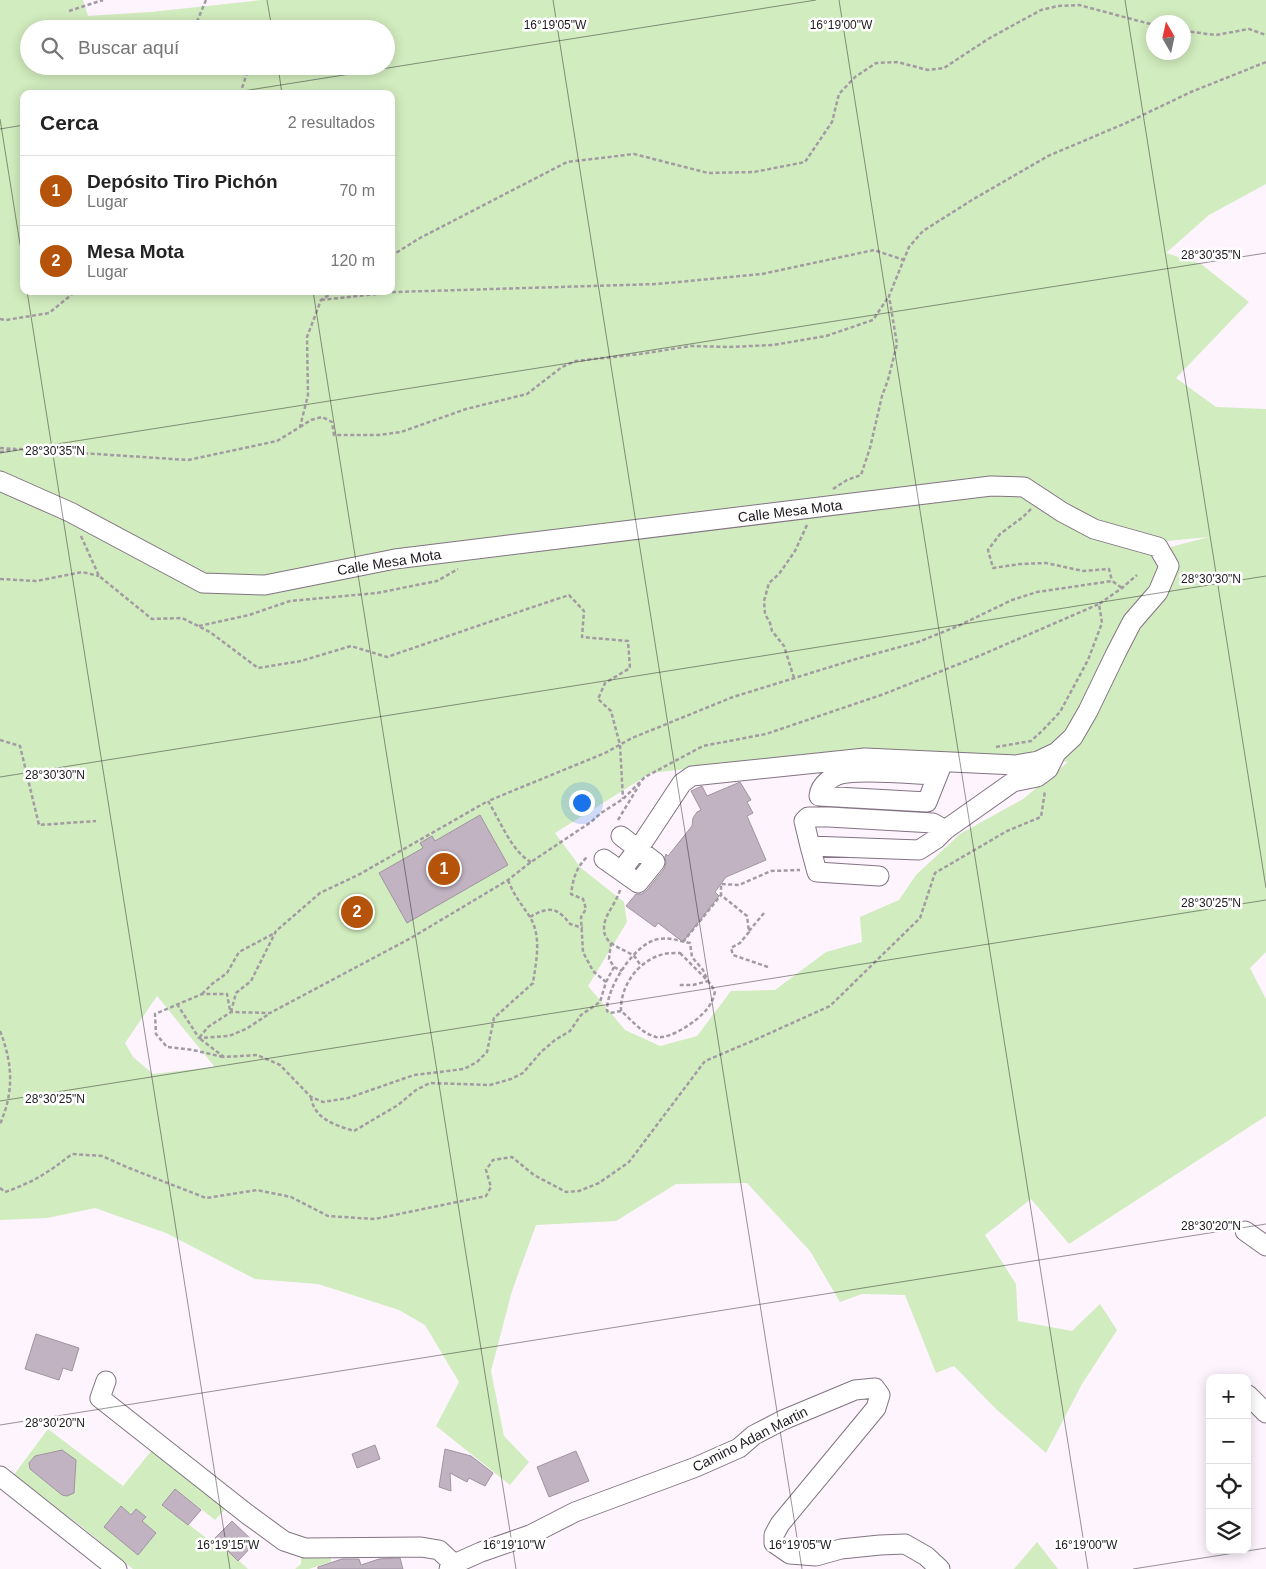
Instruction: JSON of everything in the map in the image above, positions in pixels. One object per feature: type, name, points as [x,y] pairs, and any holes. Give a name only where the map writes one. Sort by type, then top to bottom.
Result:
[{"type":"street","name":"Calle Mesa Mota","points":[[0,481],[70,512],[203,583],[265,585],[395,559],[991,486],[1024,487],[1062,512],[1094,529],[1158,547],[1169,566],[1158,592],[1132,622],[1073,737],[1057,752],[1038,761],[1016,766],[940,768],[865,758],[692,776],[682,782],[638,848]]},
{"type":"street","points":[[810,846],[919,850],[1012,782],[1037,777],[1048,770],[1057,752]]},
{"type":"street","points":[[940,768],[927,802],[818,796],[820,789],[829,780],[845,773],[940,768]]},
{"type":"street","points":[[879,876],[817,872],[804,821],[808,817],[933,823],[945,830]]},
{"type":"street","points":[[598,855],[638,883],[655,862],[618,830]]},
{"type":"street","points":[[1245,1231],[1266,1246]]},
{"type":"street","points":[[106,1381],[100,1398],[284,1541],[306,1548],[421,1547],[439,1550],[451,1566]]},
{"type":"street","name":"Camino Adan Martin","points":[[451,1566],[481,1552],[530,1534],[575,1512],[696,1468],[739,1448],[754,1435],[783,1420],[855,1390],[875,1388],[880,1395],[876,1408],[780,1524],[774,1535],[774,1543],[790,1554],[816,1556],[841,1549],[905,1544],[926,1556],[940,1569]]},
{"type":"street","points":[[1251,1398],[1266,1413]]},
{"type":"street","points":[[0,1476],[117,1569]]},
{"type":"path","points":[[69,11],[103,0]]},
{"type":"path","points":[[198,20],[206,0]]},
{"type":"path","points":[[395,254],[420,238],[567,162],[634,154],[708,173],[754,172],[805,162],[832,122],[838,94],[855,77],[876,64],[897,62],[928,70],[944,68],[988,39],[1041,10],[1079,4],[1146,23]]},
{"type":"path","points":[[1191,32],[1216,34],[1249,29],[1266,35]]},
{"type":"path","points":[[0,448],[188,460],[278,441],[310,420],[322,417],[332,422],[334,435],[379,436],[401,432],[466,408],[528,394],[562,367],[576,361],[691,346],[729,347],[772,344],[826,336],[873,320],[890,296],[910,247],[923,231],[972,200],[1048,156],[1126,123],[1191,92],[1266,62]]},
{"type":"path","points":[[241,90],[246,75]]},
{"type":"path","points":[[395,293],[657,284],[762,274],[874,250],[904,260]]},
{"type":"path","points":[[0,319],[6,320],[49,313],[71,295]]},
{"type":"path","points":[[300,427],[308,394],[307,337],[321,300],[329,295]]},
{"type":"path","points":[[321,300],[374,295]]},
{"type":"path","points":[[832,490],[847,480],[861,475],[870,448],[896,344],[890,296]]},
{"type":"path","points":[[0,452],[20,449]]},
{"type":"path","points":[[1041,498],[1023,517],[1000,534],[988,550],[994,568],[1046,563],[1083,571],[1109,570],[1112,580],[1122,588]]},
{"type":"path","points":[[794,678],[784,646],[772,631],[765,614],[764,601],[769,583],[779,574],[795,551],[814,508]]},
{"type":"path","points":[[70,512],[98,576]]},
{"type":"path","points":[[198,626],[249,615],[290,601],[377,593],[437,581],[458,568]]},
{"type":"path","points":[[0,579],[36,581],[82,572],[98,576],[152,620],[182,618],[210,632],[258,668],[301,661],[351,646],[388,657],[569,595],[584,611],[582,637],[628,641],[630,668],[605,683],[598,699],[611,711],[620,745],[623,799]]},
{"type":"path","points":[[199,1038],[229,1036],[246,1029],[270,1013],[411,938],[508,880],[623,799],[645,777],[703,746],[766,734],[884,694],[979,656],[1099,604],[1137,575]]},
{"type":"path","points":[[202,994],[227,972],[239,952],[275,933],[320,893],[360,874],[488,801],[605,753],[632,738],[733,697],[918,642],[958,626],[1012,600],[1037,592],[1112,580]]},
{"type":"path","points":[[988,748],[1031,740],[1060,712],[1088,660],[1102,623],[1099,604]]},
{"type":"path","points":[[0,740],[20,746],[39,825],[96,821]]},
{"type":"path","points":[[0,1188],[6,1192],[24,1186],[44,1175],[72,1154],[102,1156],[206,1198],[257,1190],[291,1197],[328,1216],[375,1219],[486,1196],[491,1188],[486,1170],[493,1160],[512,1157],[534,1175],[566,1192],[579,1191],[599,1183],[628,1162],[705,1061],[830,1006],[920,918],[935,873],[1007,831],[1041,818],[1048,770]]},
{"type":"path","points":[[618,830],[645,777]]},
{"type":"path","points":[[488,801],[510,840],[524,858],[531,862]]},
{"type":"path","points":[[598,855],[581,863],[574,878],[571,894],[583,899],[586,909],[581,917],[583,952],[593,971],[606,982]]},
{"type":"path","points":[[749,932],[747,916],[722,895],[721,884],[739,885],[771,871],[817,872]]},
{"type":"path","points":[[231,1012],[227,994],[202,994],[155,1014],[156,1034],[167,1047],[193,1050],[224,1058],[257,1055],[280,1065],[311,1097],[323,1102],[348,1098],[414,1075],[464,1069],[477,1062],[488,1052],[494,1018],[533,983],[538,950],[535,929],[530,917],[511,889],[508,880]]},
{"type":"path","points":[[620,890],[616,902],[606,917],[604,931],[608,941],[619,949],[633,955],[641,966]]},
{"type":"path","points":[[683,942],[722,895]]},
{"type":"path","points":[[530,917],[540,911],[552,910],[562,914],[570,924],[583,928]]},
{"type":"path","points":[[764,912],[740,943],[731,948],[733,955],[768,967]]},
{"type":"path","points":[[231,1012],[236,994],[251,981],[275,933]]},
{"type":"path","points":[[621,1011],[610,1014],[607,1011],[607,1004],[613,984],[633,955],[647,942],[673,938],[690,943],[692,957],[703,970],[708,982]]},
{"type":"path","points":[[611,943],[609,959],[614,967],[622,971]]},
{"type":"path","points":[[680,952],[708,982],[715,991],[714,998],[707,1010],[682,1030],[663,1036],[654,1036],[638,1028],[621,1011],[624,989],[631,977],[641,966],[665,954],[680,952]]},
{"type":"path","points":[[311,1097],[313,1106],[327,1122],[354,1131],[398,1105],[416,1090],[430,1083],[490,1085],[511,1079],[523,1073],[541,1052],[555,1040],[570,1031],[581,1015],[600,1002],[606,982],[614,967]]},
{"type":"path","points":[[679,985],[708,982]]},
{"type":"path","points":[[600,1002],[607,1004]]},
{"type":"path","points":[[177,1004],[199,1038],[224,1058]]},
{"type":"path","points":[[199,1038],[208,1027],[231,1012],[270,1013]]},
{"type":"path","points":[[0,1031],[8,1051],[11,1081],[4,1115],[0,1124]]},
{"type":"green space","points":[[0,0],[83,0],[88,16],[151,12],[262,0],[1266,0],[1266,184],[1209,215],[1166,253],[1201,264],[1249,302],[1176,378],[1216,407],[1266,409],[1266,952],[1250,968],[1266,999],[1266,1116],[1069,1244],[1031,1199],[985,1235],[1016,1284],[1018,1321],[1072,1331],[1100,1304],[1117,1330],[1082,1384],[1046,1453],[996,1409],[954,1366],[936,1373],[905,1295],[862,1294],[840,1302],[810,1251],[747,1183],[676,1184],[616,1221],[536,1225],[512,1291],[491,1371],[504,1436],[529,1462],[510,1485],[436,1426],[459,1382],[425,1325],[399,1310],[318,1284],[255,1279],[166,1233],[95,1208],[47,1218],[0,1220]],"holes":[[[1209,537],[1151,552],[1146,543]],[[857,750],[1013,756],[1068,762],[1023,799],[960,834],[916,875],[899,900],[860,917],[862,942],[826,952],[775,990],[731,991],[697,1036],[660,1046],[625,1030],[588,986],[627,922],[624,902],[581,868],[555,833],[651,773]],[[157,996],[214,1066],[213,1067],[153,1074],[133,1057],[125,1043]]]},
{"type":"green space","points":[[48,1429],[123,1486],[152,1450],[227,1507],[215,1520],[175,1489],[163,1505],[209,1540],[215,1538],[248,1569],[133,1569],[81,1526],[13,1476]]},
{"type":"green space","points":[[1037,1542],[1058,1569],[1014,1569]]},
{"type":"green space","points":[[331,1555],[331,1562],[309,1569],[295,1569],[301,1564],[301,1558]]},
{"type":"building","points":[[740,782],[751,800],[747,802],[753,813],[747,816],[766,860],[726,877],[715,892],[719,896],[683,942],[658,923],[655,927],[626,906],[636,894],[642,894],[647,890],[664,869],[666,854],[668,856],[692,826],[693,818],[701,810],[691,791],[702,786],[707,796]]},
{"type":"building","points":[[480,815],[508,865],[407,923],[379,873],[423,848],[420,843],[432,836],[435,841]]},
{"type":"building","points":[[36,1334],[79,1348],[72,1371],[63,1368],[59,1380],[25,1369]]},
{"type":"building","points":[[375,1445],[380,1459],[357,1468],[352,1454]]},
{"type":"building","points":[[445,1449],[471,1456],[493,1473],[485,1486],[469,1478],[467,1482],[450,1473],[451,1491],[439,1487]]},
{"type":"building","points":[[62,1450],[76,1460],[74,1493],[67,1496],[62,1495],[30,1469],[29,1463],[35,1456]]},
{"type":"building","points":[[576,1451],[589,1481],[549,1497],[537,1467]]},
{"type":"building","points":[[175,1489],[201,1510],[188,1525],[162,1505]]},
{"type":"building","points":[[121,1506],[131,1515],[136,1509],[146,1517],[142,1521],[156,1533],[138,1555],[104,1527]]},
{"type":"building","points":[[232,1521],[255,1543],[238,1561],[215,1538]]},
{"type":"building","points":[[400,1558],[403,1569],[318,1569],[318,1567],[342,1559],[359,1559],[361,1565],[379,1559]]},
{"type":"place","name":"Depósito Tiro Pichón","points":[[444,869]]},
{"type":"place","name":"Mesa Mota","points":[[357,912]]}]
